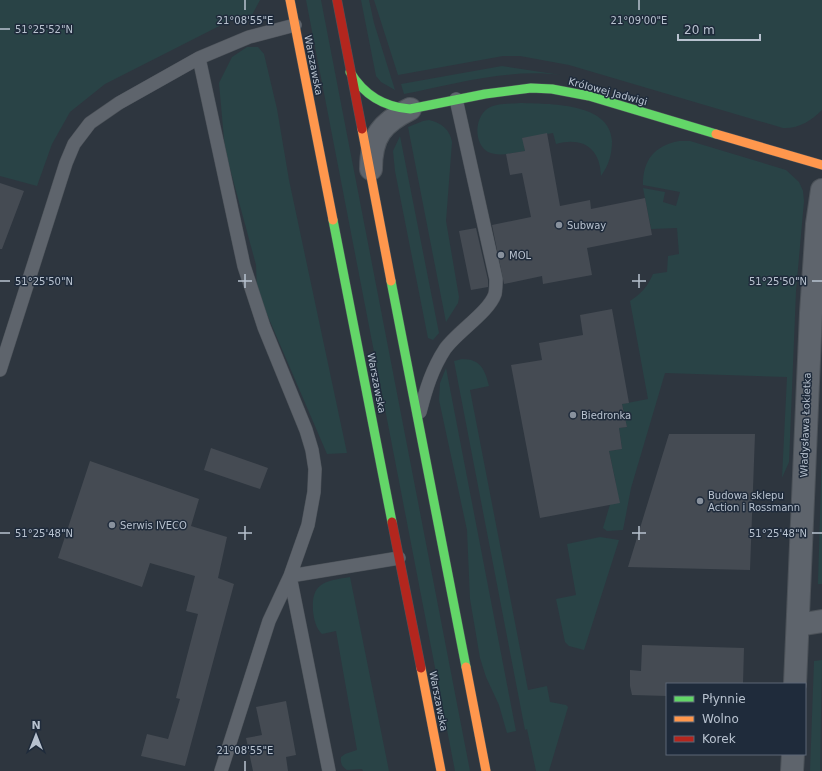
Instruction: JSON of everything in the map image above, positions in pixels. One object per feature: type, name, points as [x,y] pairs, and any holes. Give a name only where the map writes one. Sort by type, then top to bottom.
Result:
[{"type":"main road","name":"Warszawska","points":[[290,0],[441,771]]},
{"type":"main road","points":[[337,0],[486,771]]},
{"type":"main road","name":"Królowej Jadwigi","points":[[350,72],[362,90],[379,103],[399,108],[410,108],[508,90],[531,88],[569,92],[822,164]]},
{"type":"street","points":[[371,174],[372,152],[378,134],[396,116],[410,108]]},
{"type":"street","name":"Władysława Łokietka","points":[[795,683],[811,313],[816,237],[822,190]]},
{"type":"street","points":[[798,625],[822,622]]},
{"type":"street","points":[[792,771],[793,755]]},
{"type":"lane","points":[[0,370],[60,182],[74,144],[90,123],[118,103],[199,58],[249,37],[295,25]]},
{"type":"lane","points":[[199,58],[244,266],[264,327],[306,430],[312,450],[315,469],[314,492],[308,525],[290,576],[269,621],[221,771]]},
{"type":"lane","points":[[418,420],[433,369],[447,347],[492,300],[495,294],[496,279],[456,99]]},
{"type":"lane","points":[[290,576],[399,558]]},
{"type":"lane","points":[[290,576],[329,771]]},
{"type":"green space","points":[[0,0],[260,0],[252,15],[239,16],[105,84],[70,112],[52,144],[37,186],[0,176]]},
{"type":"green space","points":[[306,0],[321,0],[470,771],[455,771]]},
{"type":"green space","points":[[361,0],[369,0],[374,23],[395,90],[381,82],[376,76]]},
{"type":"green space","points":[[374,0],[822,0],[822,110],[804,124],[783,128],[569,65],[520,56],[503,56],[398,75]]},
{"type":"green space","points":[[247,47],[258,47],[264,54],[277,109],[289,180],[347,453],[327,454],[257,291],[256,265],[225,150],[219,83],[232,57]]},
{"type":"green space","points":[[502,66],[561,75],[541,73],[502,75],[404,94],[401,84]]},
{"type":"green space","points":[[520,103],[561,105],[589,112],[601,119],[609,128],[612,141],[610,159],[601,176],[597,158],[588,146],[574,142],[556,144],[553,133],[523,138],[525,151],[496,154],[488,152],[483,148],[478,138],[477,131],[483,113],[491,107],[503,104]]},
{"type":"green space","points":[[429,120],[438,123],[445,128],[452,142],[446,221],[459,297],[458,303],[446,322],[408,127]]},
{"type":"green space","points":[[400,136],[439,333],[433,340],[428,338],[395,171],[393,151]]},
{"type":"green space","points":[[679,141],[690,141],[786,170],[799,182],[803,191],[804,201],[796,291],[789,462],[782,478],[787,377],[665,373],[631,488],[623,530],[607,531],[603,528],[616,484],[609,451],[622,449],[619,428],[627,427],[622,404],[648,399],[630,301],[638,296],[644,289],[653,274],[667,272],[668,256],[679,254],[677,228],[651,229],[643,188],[665,192],[663,202],[676,206],[680,192],[643,185],[645,168],[652,156],[663,146]]},
{"type":"green space","points":[[462,359],[474,361],[481,366],[486,375],[489,386],[470,390],[528,690],[547,686],[550,702],[566,705],[568,707],[549,771],[536,771],[527,729],[525,730],[454,361]]},
{"type":"green space","points":[[446,368],[516,731],[507,733],[499,705],[486,677],[480,658],[470,599],[467,530],[439,400],[440,383]]},
{"type":"green space","points":[[822,447],[822,584],[818,584]]},
{"type":"green space","points":[[600,537],[619,540],[584,650],[569,646],[565,642],[556,599],[576,595],[567,544]]},
{"type":"green space","points":[[350,577],[389,771],[363,771],[362,769],[347,770],[341,763],[341,757],[357,750],[336,631],[322,634],[320,632],[314,618],[313,601],[315,594],[322,585],[334,580]]},
{"type":"green space","points":[[822,660],[820,771],[810,771],[814,661]]},
{"type":"building","points":[[547,133],[560,206],[590,200],[591,209],[645,198],[652,235],[587,248],[592,275],[543,284],[542,276],[504,284],[492,225],[531,217],[522,173],[510,175],[506,154],[525,151],[522,138]]},
{"type":"building","points":[[0,183],[24,191],[2,249],[0,249]]},
{"type":"building","points":[[476,228],[488,280],[488,287],[471,290],[459,231]]},
{"type":"building","name":"Biedronka","points":[[612,309],[629,403],[622,404],[627,427],[619,428],[622,449],[609,451],[620,503],[540,518],[511,365],[542,360],[539,343],[583,335],[580,315]]},
{"type":"building","name":"Budowa sklepu Action i Rossmann","points":[[669,434],[755,434],[750,570],[628,567]]},
{"type":"building","points":[[211,448],[268,468],[260,489],[204,470]]},
{"type":"building","points":[[90,461],[199,499],[191,526],[227,537],[218,578],[234,584],[185,766],[141,756],[147,734],[168,739],[180,699],[176,698],[198,614],[186,611],[195,576],[150,563],[142,587],[58,558]]},
{"type":"building","points":[[642,645],[744,648],[743,683],[666,683],[666,696],[632,695],[630,686],[630,670],[641,671]]},
{"type":"building","points":[[286,701],[296,755],[286,757],[288,771],[253,771],[246,738],[262,735],[256,707]]},
{"type":"traffic: fast","points":[[350,72],[355,80],[368,93],[391,106],[400,108],[410,109],[485,94],[531,88],[552,89],[589,96],[716,134]]},
{"type":"traffic: fast","points":[[333,220],[392,522]]},
{"type":"traffic: fast","points":[[391,281],[466,667]]},
{"type":"traffic: slow","points":[[290,0],[333,220]]},
{"type":"traffic: slow","points":[[362,129],[391,281]]},
{"type":"traffic: slow","points":[[716,134],[822,165]]},
{"type":"traffic: slow","points":[[466,667],[486,771]]},
{"type":"traffic: slow","points":[[421,668],[441,771]]},
{"type":"traffic: jam","points":[[337,0],[362,129]]},
{"type":"traffic: jam","points":[[392,522],[421,668]]},
{"type":"place","name":"Subway","points":[[559,225]]},
{"type":"place","name":"MOL","points":[[501,255]]},
{"type":"place","name":"Biedronka","points":[[573,415]]},
{"type":"place","name":"Budowa sklepu Action i Rossmann","points":[[700,501]]},
{"type":"place","name":"Serwis IVECO","points":[[112,525]]}]
